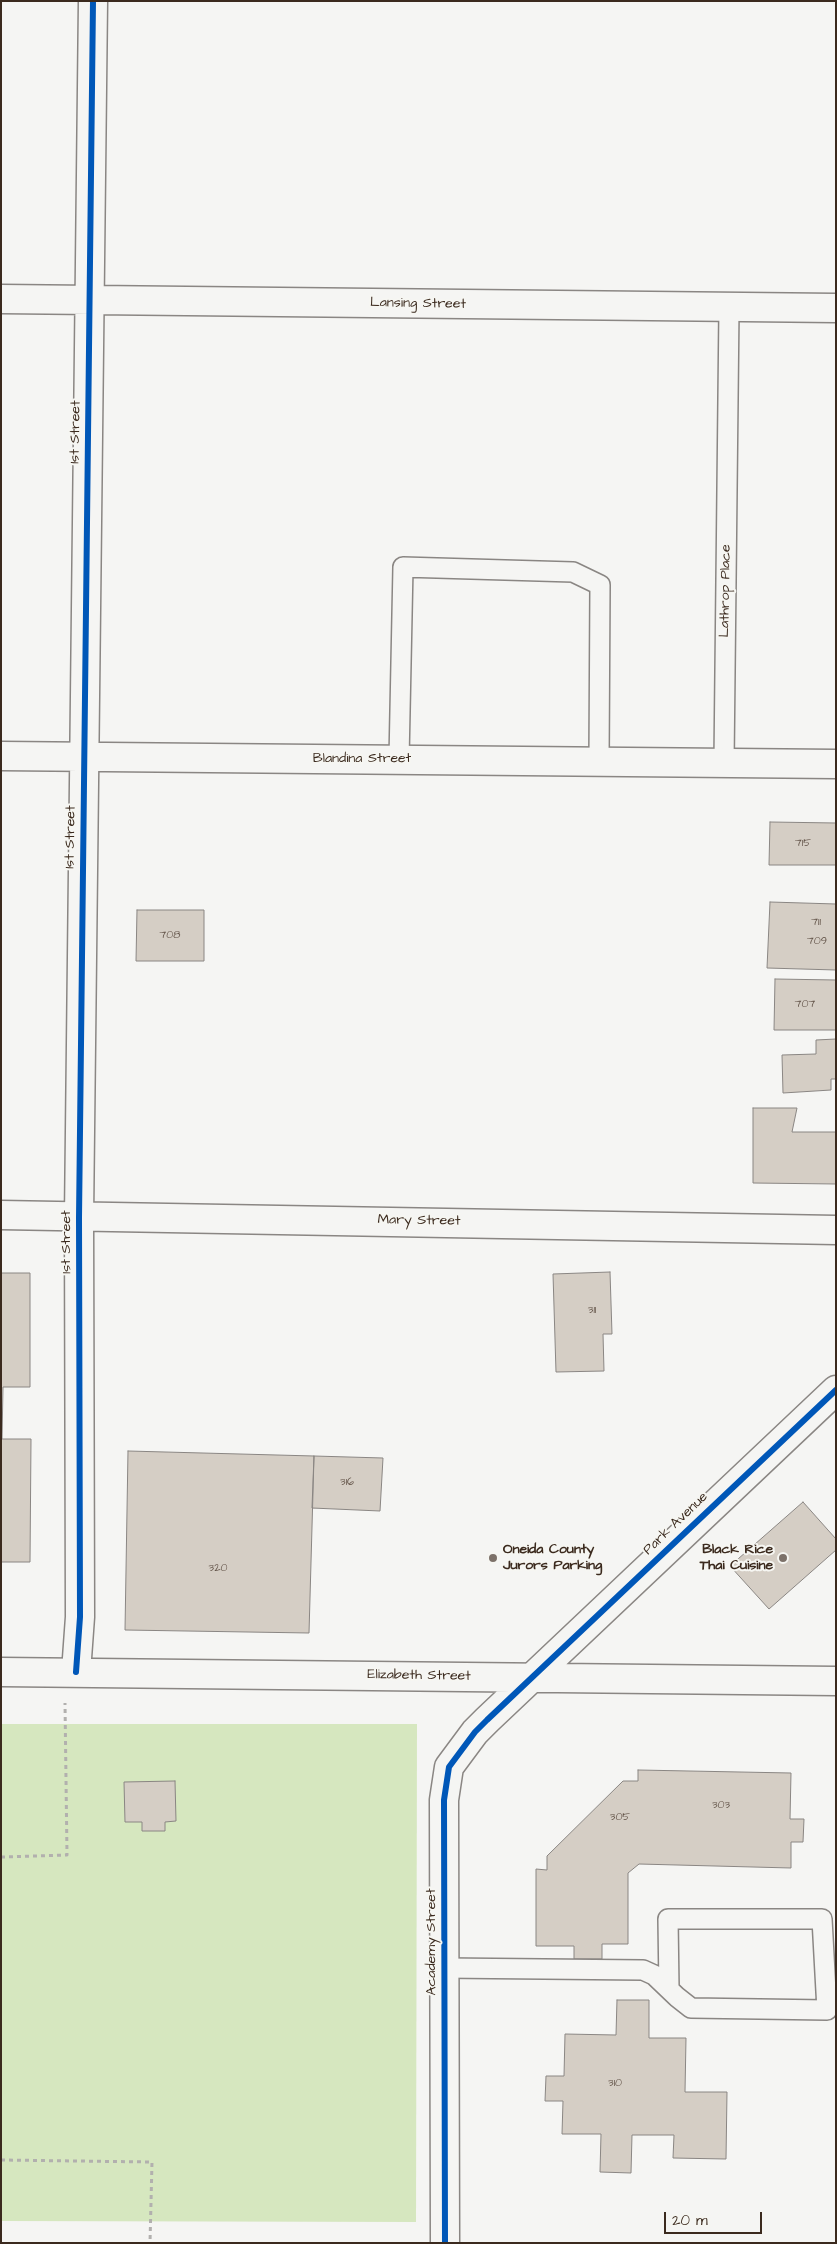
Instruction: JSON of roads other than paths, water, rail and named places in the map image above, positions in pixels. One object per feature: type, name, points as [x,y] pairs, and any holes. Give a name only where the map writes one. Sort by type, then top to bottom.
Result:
[{"type":"street","name":"1st Street","points":[[71,1672],[80,1617],[79,1217],[92,1]]},
{"type":"street","name":"Lansing Street","points":[[1,299],[836,308]]},
{"type":"street","name":"Blandina Street","points":[[1,756],[724,762]]},
{"type":"street","points":[[724,762],[836,764]]},
{"type":"street","name":"Mary Street","points":[[1,1215],[836,1230]]},
{"type":"street","name":"Park Avenue","points":[[534,1676],[836,1390]]},
{"type":"street","name":"Elizabeth Street","points":[[1,1672],[534,1676],[836,1681]]},
{"type":"street","name":"Academy Street","points":[[445,2243],[444,1800],[450,1767],[475,1732],[534,1676]]},
{"type":"lane","name":"Lathrop Place","points":[[724,762],[729,308]]},
{"type":"lane","points":[[399,760],[403,567],[573,572],[600,585],[599,761]]},
{"type":"lane","points":[[444,1968],[643,1970],[654,1975],[669,1989],[691,2008],[831,2010],[822,1919],[668,1919],[669,1989]]},
{"type":"place","name":"Oneida County Jurors Parking","points":[[493,1558]]},
{"type":"place","name":"Black Rice Thai Cuisine","points":[[783,1558]]}]
